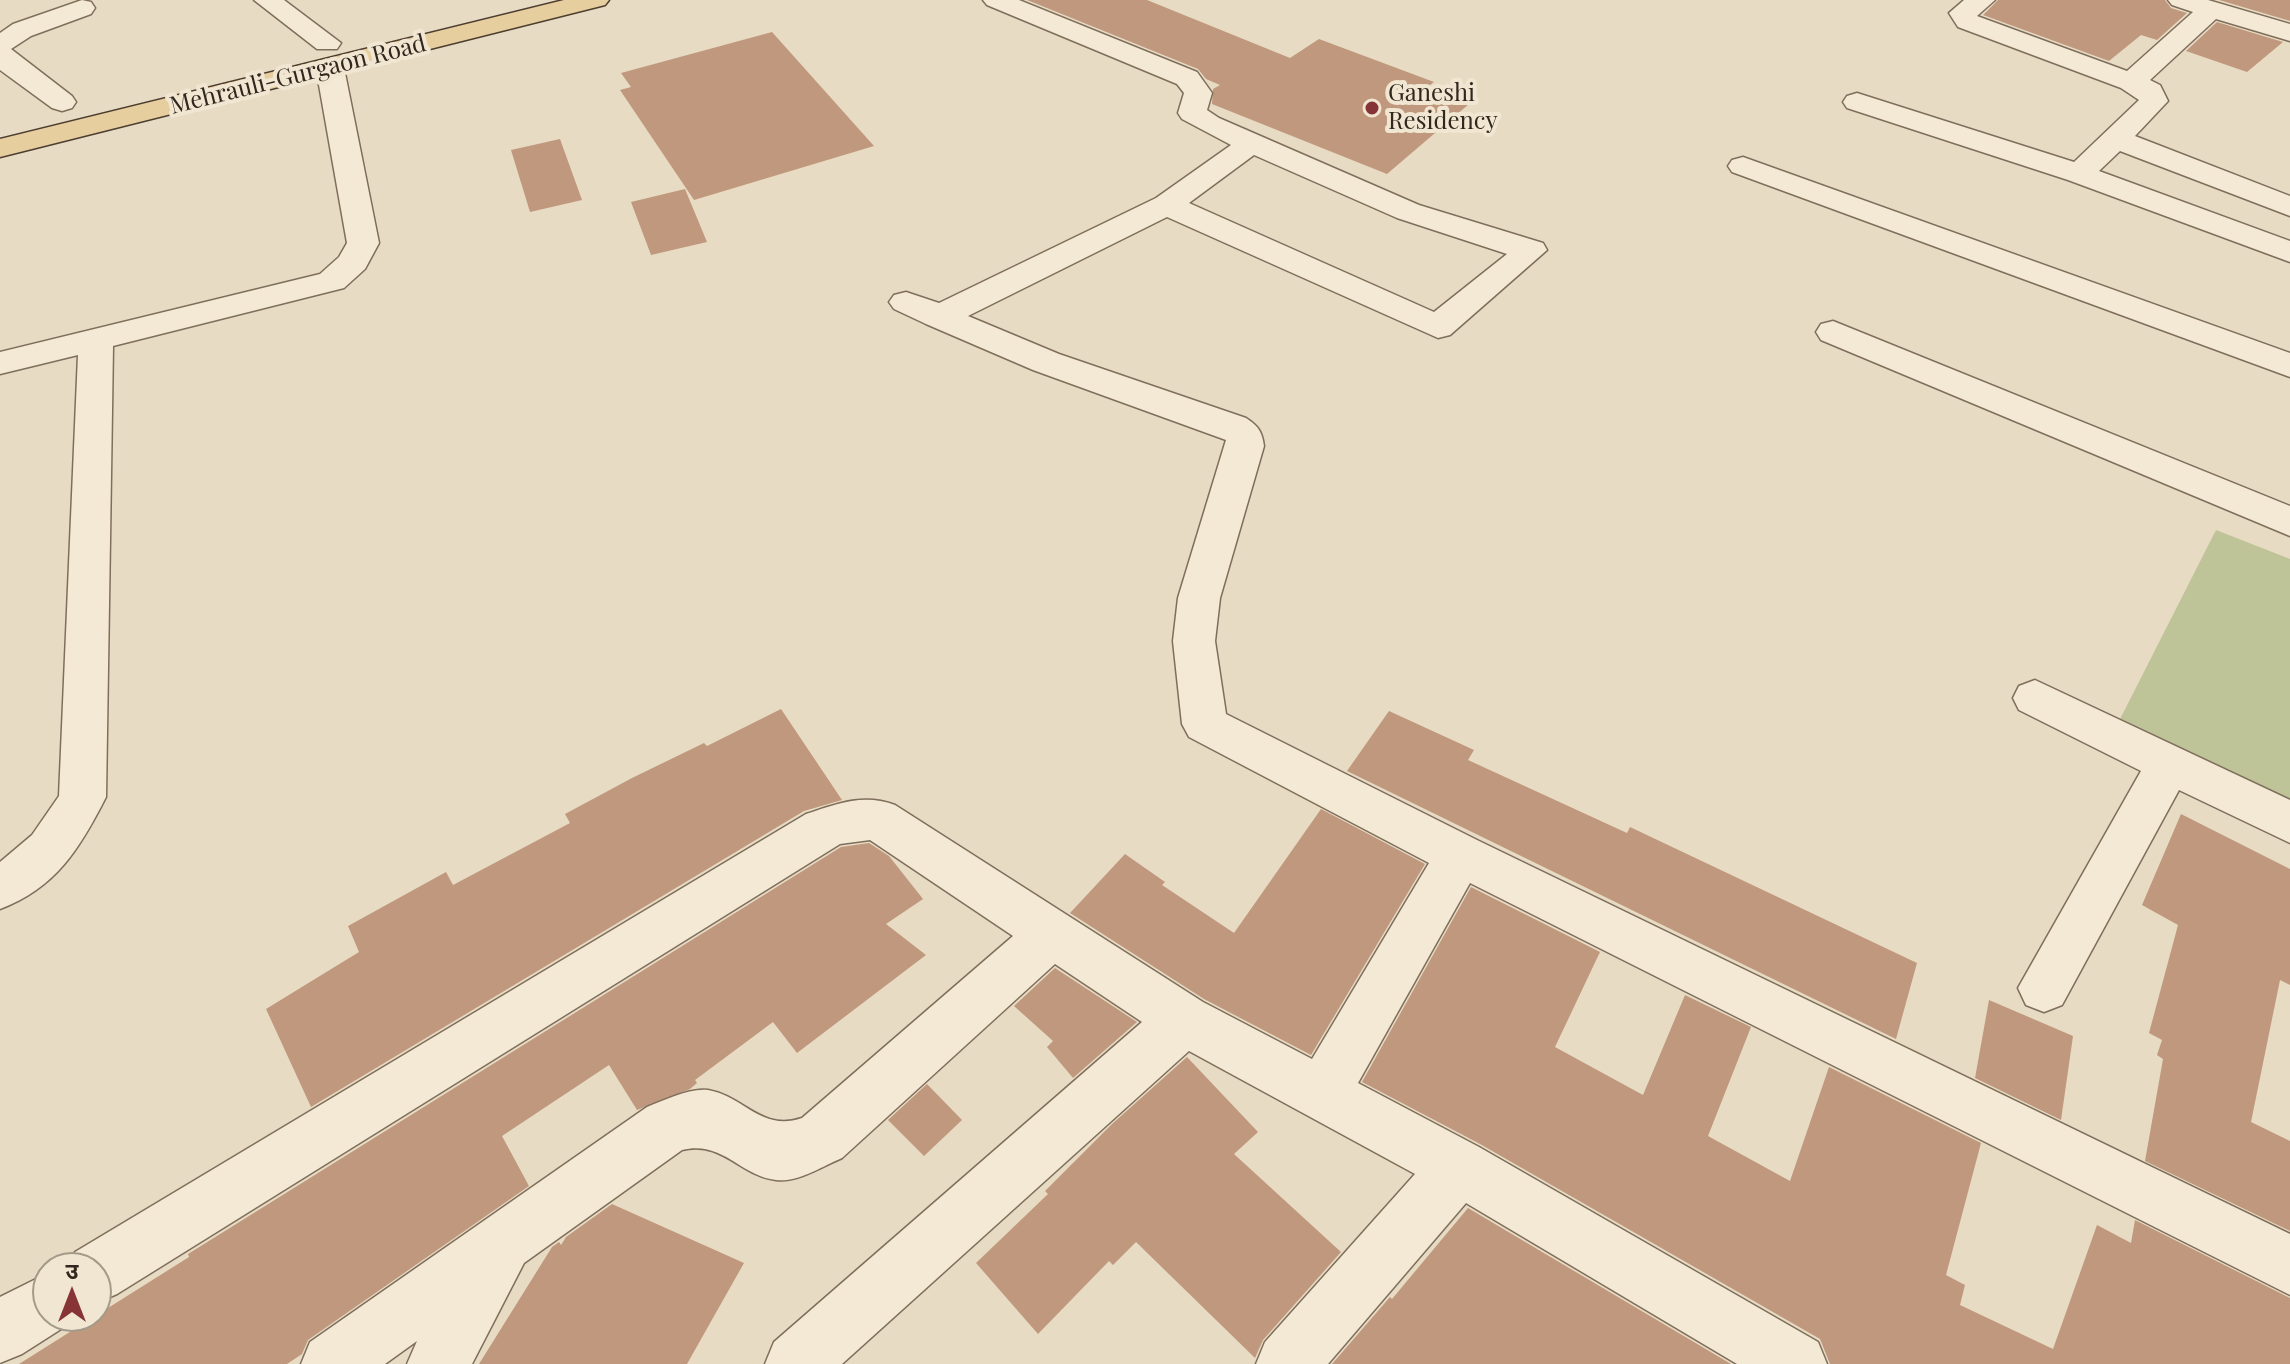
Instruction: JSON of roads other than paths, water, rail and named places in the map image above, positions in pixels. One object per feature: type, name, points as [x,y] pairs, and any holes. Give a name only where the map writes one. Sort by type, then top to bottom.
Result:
[{"type":"main road","name":"Mehrauli-Gurgaon Road","points":[[0,148],[329,55],[504,0]]},
{"type":"main road","name":"Mehrauli-Gurgaon Road","points":[[203,70],[329,55],[596,0]]},
{"type":"main road","points":[[25,111],[93,95]]},
{"type":"street","points":[[0,363],[332,281],[353,262],[363,243],[329,55],[267,0]]},
{"type":"street","points":[[996,0],[1187,78],[1198,93],[1192,109],[1195,117],[1391,203],[1501,244],[1531,250],[1438,327],[1167,205]]},
{"type":"street","points":[[1982,0],[1962,13],[1967,21],[2150,91],[2154,101],[2079,174]]},
{"type":"street","points":[[2181,0],[2290,33]]},
{"type":"street","points":[[0,45],[22,30],[82,8]]},
{"type":"street","points":[[2131,82],[2212,9]]},
{"type":"street","points":[[0,53],[8,63],[62,102]]},
{"type":"street","points":[[1857,102],[2079,174],[2290,252]]},
{"type":"street","points":[[2114,138],[2290,207]]},
{"type":"street","points":[[1252,143],[1167,205],[922,310],[1046,362],[1233,427],[1244,434],[1245,446],[1199,598],[1194,641],[1205,724],[1460,855],[2290,1265]]},
{"type":"street","points":[[1743,166],[2290,366]]},
{"type":"street","points":[[1833,332],[2290,522]]},
{"type":"street","points":[[0,887],[28,874],[63,835],[82,797],[96,337]]},
{"type":"street","points":[[2035,698],[2290,823]]},
{"type":"street","points":[[2044,988],[2169,764]]},
{"type":"street","points":[[112,1263],[823,829],[848,820],[878,819],[1184,1020],[1459,1167],[1796,1364]]},
{"type":"street","points":[[1322,1094],[1460,855]]},
{"type":"street","points":[[332,1364],[667,1127],[708,1118],[776,1152],[798,1148],[822,1138],[1053,933]]},
{"type":"street","points":[[796,1364],[1184,1020]]},
{"type":"street","points":[[1287,1364],[1459,1167]]},
{"type":"street","points":[[438,1364],[505,1242]]},
{"type":"street","points":[[0,1332],[32,1313]]},
{"type":"place","name":"Ganeshi Residency","points":[[1372,108]]}]
